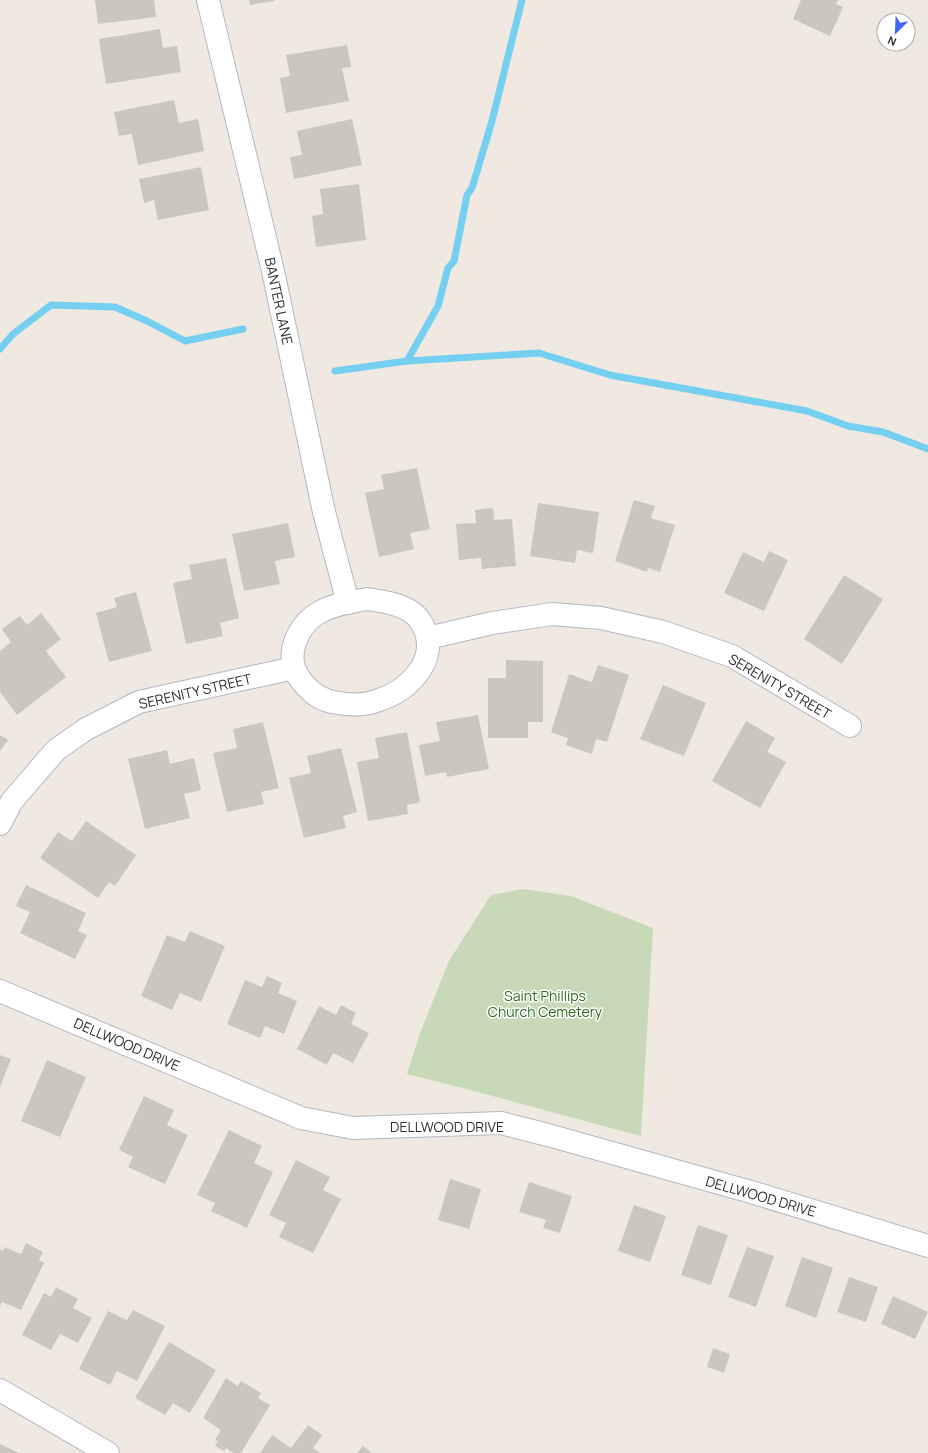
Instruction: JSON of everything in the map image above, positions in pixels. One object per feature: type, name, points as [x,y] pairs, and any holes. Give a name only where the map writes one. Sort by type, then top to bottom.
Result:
[{"type":"street","name":"BANTER LANE","points":[[208,0],[273,271],[324,512],[348,603]]},
{"type":"street","points":[[367,600],[387,602],[404,607],[416,615],[423,624],[428,638],[428,653],[422,668],[411,681],[397,692],[378,701],[353,705],[332,703],[315,695],[304,684],[294,668],[293,653],[297,636],[304,624],[319,612],[337,604],[367,600]]},
{"type":"street","name":"SERENITY STREET","points":[[428,638],[492,623],[552,614],[601,618],[663,632],[732,656],[850,726]]},
{"type":"street","name":"SERENITY STREET","points":[[0,824],[12,801],[56,750],[86,729],[139,702],[294,668]]},
{"type":"street","name":"DELLWOOD DRIVE","points":[[0,991],[301,1118],[353,1128],[500,1123],[743,1190],[928,1246]]},
{"type":"street","points":[[0,1390],[108,1453]]},
{"type":"green space","name":"Saint Phillips Church Cemetery","points":[[523,889],[571,896],[653,928],[641,1136],[407,1074],[420,1033],[449,961],[491,895]]},
{"type":"building","points":[[95,0],[154,0],[156,17],[98,24]]},
{"type":"building","points":[[249,0],[275,0],[275,1],[250,5]]},
{"type":"building","points":[[801,0],[838,0],[836,4],[843,7],[830,36],[793,19]]},
{"type":"building","points":[[160,29],[163,48],[177,46],[181,72],[106,84],[99,39]]},
{"type":"building","points":[[347,45],[351,67],[342,68],[349,101],[286,113],[280,78],[290,76],[286,55]]},
{"type":"building","points":[[174,100],[179,123],[198,119],[204,151],[138,165],[132,134],[119,136],[114,112]]},
{"type":"building","points":[[352,119],[362,165],[294,179],[290,157],[302,155],[297,131]]},
{"type":"building","points":[[201,167],[209,210],[158,220],[154,200],[144,203],[139,179]]},
{"type":"building","points":[[359,184],[366,240],[316,247],[312,216],[323,214],[320,189]]},
{"type":"building","points":[[417,468],[430,529],[410,533],[414,549],[379,557],[365,493],[384,489],[381,475]]},
{"type":"building","points":[[634,500],[655,506],[651,518],[675,525],[660,572],[648,568],[647,572],[615,561]]},
{"type":"building","points":[[538,503],[599,512],[593,553],[577,550],[575,563],[530,556]]},
{"type":"building","points":[[493,508],[494,520],[512,519],[516,566],[482,569],[481,558],[459,560],[456,524],[476,523],[475,510]]},
{"type":"building","points":[[288,523],[295,557],[275,561],[280,584],[244,591],[232,534]]},
{"type":"building","points":[[769,551],[788,560],[764,611],[724,593],[743,552],[764,562]]},
{"type":"building","points":[[226,558],[239,618],[220,623],[223,636],[186,644],[173,583],[192,579],[189,565]]},
{"type":"building","points":[[844,575],[883,599],[842,664],[804,639]]},
{"type":"building","points":[[136,592],[152,651],[109,662],[96,613],[117,607],[114,598]]},
{"type":"building","points":[[41,613],[61,639],[46,651],[66,677],[17,715],[0,692],[0,651],[11,642],[2,629],[20,616],[27,625]]},
{"type":"building","points":[[506,660],[543,661],[543,722],[528,722],[528,738],[488,738],[488,678],[506,678]]},
{"type":"building","points":[[598,665],[629,675],[607,742],[596,739],[592,754],[566,745],[568,738],[551,732],[569,674],[592,682]]},
{"type":"building","points":[[663,685],[706,703],[684,756],[640,739]]},
{"type":"building","points":[[478,715],[489,769],[447,777],[446,772],[425,776],[419,745],[440,741],[436,722]]},
{"type":"building","points":[[746,721],[775,738],[767,752],[786,762],[760,808],[712,781]]},
{"type":"building","points":[[263,722],[279,788],[261,792],[264,804],[227,812],[213,753],[237,748],[233,729]]},
{"type":"building","points":[[407,732],[420,802],[407,805],[408,814],[368,821],[357,762],[379,758],[375,738]]},
{"type":"building","points":[[0,735],[8,740],[0,751]]},
{"type":"building","points":[[341,748],[357,812],[343,816],[346,828],[304,838],[289,778],[311,773],[307,756]]},
{"type":"building","points":[[167,750],[170,764],[194,758],[201,790],[184,794],[190,818],[145,829],[128,759]]},
{"type":"building","points":[[86,821],[136,855],[115,886],[109,882],[98,898],[40,858],[58,832],[72,841]]},
{"type":"building","points":[[26,885],[86,913],[78,931],[87,935],[75,959],[20,933],[30,912],[16,906]]},
{"type":"building","points":[[190,931],[225,946],[201,1002],[180,993],[172,1010],[141,996],[167,935],[185,942]]},
{"type":"building","points":[[267,976],[282,983],[278,993],[297,1001],[284,1034],[265,1026],[260,1038],[227,1024],[245,980],[262,987]]},
{"type":"building","points":[[341,1005],[356,1013],[351,1024],[369,1033],[353,1063],[333,1053],[327,1065],[297,1049],[319,1006],[336,1015]]},
{"type":"building","points":[[0,1055],[11,1059],[0,1087]]},
{"type":"building","points":[[47,1060],[86,1077],[60,1137],[21,1121]]},
{"type":"building","points":[[144,1096],[174,1110],[167,1125],[188,1135],[165,1184],[128,1167],[133,1157],[119,1150]]},
{"type":"building","points":[[229,1130],[262,1146],[254,1163],[273,1172],[247,1228],[211,1211],[215,1203],[197,1195]]},
{"type":"building","points":[[296,1160],[330,1177],[323,1190],[341,1199],[313,1253],[279,1237],[286,1223],[269,1215]]},
{"type":"building","points":[[450,1179],[481,1189],[469,1229],[438,1220]]},
{"type":"building","points":[[529,1182],[572,1196],[560,1233],[543,1228],[546,1220],[519,1212]]},
{"type":"building","points":[[634,1205],[666,1216],[650,1262],[618,1251]]},
{"type":"building","points":[[698,1225],[728,1235],[711,1285],[681,1275]]},
{"type":"building","points":[[26,1243],[43,1252],[39,1260],[44,1263],[21,1310],[2,1302],[0,1306],[0,1249],[3,1251],[4,1247],[21,1254]]},
{"type":"building","points":[[747,1247],[774,1256],[756,1307],[728,1297]]},
{"type":"building","points":[[802,1257],[833,1268],[816,1318],[785,1306]]},
{"type":"building","points":[[849,1277],[878,1287],[866,1322],[837,1312]]},
{"type":"building","points":[[56,1287],[78,1299],[73,1308],[92,1318],[78,1343],[60,1334],[51,1350],[22,1335],[44,1293],[51,1297]]},
{"type":"building","points":[[893,1296],[928,1312],[915,1339],[881,1324]]},
{"type":"building","points":[[133,1310],[165,1326],[137,1381],[117,1371],[110,1385],[79,1369],[108,1311],[127,1320]]},
{"type":"building","points":[[169,1342],[216,1370],[190,1413],[173,1403],[165,1415],[135,1398]]},
{"type":"building","points":[[713,1348],[730,1354],[724,1373],[707,1367]]},
{"type":"building","points":[[226,1378],[238,1386],[241,1381],[261,1393],[258,1398],[270,1405],[241,1453],[234,1453],[226,1448],[224,1451],[215,1446],[218,1441],[215,1440],[221,1430],[203,1418]]},
{"type":"building","points":[[308,1425],[322,1435],[313,1448],[320,1453],[260,1453],[272,1435],[291,1448]]},
{"type":"building","points":[[0,1444],[19,1453],[0,1453]]},
{"type":"building","points":[[363,1446],[372,1453],[357,1453]]},
{"type":"waterway","points":[[407,361],[438,306],[448,268],[454,261],[467,195],[472,188],[492,121],[522,0]]},
{"type":"waterway","points":[[0,349],[13,334],[51,305],[115,307],[147,321],[185,341],[243,329]]},
{"type":"waterway","points":[[335,371],[407,361],[539,353],[610,375],[807,411],[848,426],[883,432],[928,449]]}]
